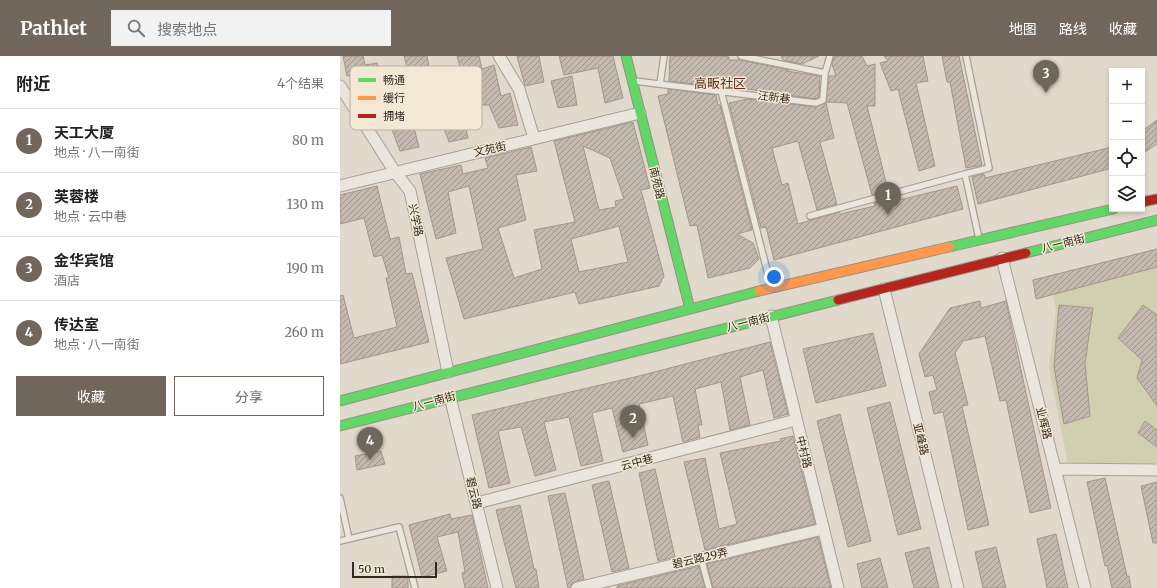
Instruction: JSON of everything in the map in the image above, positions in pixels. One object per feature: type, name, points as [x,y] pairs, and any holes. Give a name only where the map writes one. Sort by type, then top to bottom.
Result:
[{"type":"main road","name":"南苑路","points":[[626,56],[690,309]]},
{"type":"main road","points":[[1145,201],[1157,199]]},
{"type":"main road","name":"八一南街","points":[[340,401],[771,288],[1109,210]]},
{"type":"main road","name":"八一南街","points":[[340,426],[771,316],[1157,220]]},
{"type":"street","points":[[499,56],[519,89],[534,138]]},
{"type":"street","name":"兴学路","points":[[340,86],[350,102]]},
{"type":"street","name":"文苑街","points":[[340,186],[640,113]]},
{"type":"street","name":"兴学路","points":[[368,130],[395,172],[410,191],[448,372]]},
{"type":"street","name":"业辉路","points":[[1002,258],[1085,588]]},
{"type":"street","name":"亚峰路","points":[[884,289],[958,588]]},
{"type":"street","name":"中村路","points":[[771,316],[838,588]]},
{"type":"street","name":"碧云路","points":[[450,397],[498,588]]},
{"type":"street","name":"云中巷","points":[[477,503],[796,420]]},
{"type":"street","points":[[1055,469],[1157,470]]},
{"type":"street","name":"碧云路29弄","points":[[577,588],[823,529]]},
{"type":"lane","points":[[660,84],[664,56]]},
{"type":"lane","points":[[741,56],[825,73]]},
{"type":"lane","name":"汪新巷","points":[[632,81],[816,103],[823,100],[825,73],[830,56]]},
{"type":"lane","points":[[810,216],[989,168],[966,56]]},
{"type":"lane","points":[[721,91],[771,288]]},
{"type":"lane","points":[[965,174],[979,241]]},
{"type":"lane","points":[[340,498],[349,538]]},
{"type":"lane","points":[[340,541],[399,527],[415,588]]},
{"type":"lane","points":[[701,558],[709,588]]},
{"type":"green space","points":[[1157,255],[1157,463],[1068,464],[1049,368],[1056,309],[1050,281]]},
{"type":"building","points":[[343,56],[363,56],[365,65],[377,63],[378,66],[350,66],[350,75],[347,76]]},
{"type":"building","points":[[404,56],[427,56],[429,66],[407,66]]},
{"type":"building","points":[[457,56],[479,56],[481,66],[460,66]]},
{"type":"building","points":[[517,56],[539,56],[544,82],[525,86]]},
{"type":"building","points":[[559,56],[613,56],[623,98],[605,103],[598,68],[564,75]]},
{"type":"building","points":[[670,56],[723,56],[729,57],[729,60],[741,60],[789,70],[786,71],[820,76],[819,97],[815,99],[713,84],[713,86],[669,81]]},
{"type":"building","points":[[781,56],[819,56],[802,64],[783,60]]},
{"type":"building","points":[[834,56],[862,56],[867,66],[875,64],[875,106],[867,106],[888,190],[872,195],[847,103],[826,102],[829,76],[836,76],[832,64]]},
{"type":"building","points":[[884,56],[923,56],[928,81],[916,83],[935,166],[919,171],[898,89],[891,91],[880,63],[888,61]]},
{"type":"building","points":[[942,56],[959,56],[982,165],[966,168],[950,82],[947,82]]},
{"type":"building","points":[[494,65],[501,96],[510,93],[518,125],[499,128],[489,105],[482,105],[482,69]]},
{"type":"building","points":[[572,76],[577,105],[558,108],[551,81]]},
{"type":"building","points":[[668,89],[716,95],[718,105],[720,105],[752,230],[737,234],[753,243],[759,259],[750,268],[708,278],[697,225],[690,226],[658,96],[668,94]]},
{"type":"building","points":[[747,99],[815,107],[826,103],[834,138],[820,142],[837,204],[817,210],[798,141],[772,148],[782,185],[788,183],[798,224],[839,212],[840,214],[875,206],[874,203],[890,199],[891,202],[957,186],[963,209],[774,260],[766,227],[761,228],[729,103]]},
{"type":"building","points":[[1157,120],[1157,144],[1145,152],[1145,140],[1145,129]]},
{"type":"building","points":[[633,122],[650,188],[641,190],[664,276],[659,286],[579,304],[575,292],[464,319],[446,258],[483,249],[469,186],[448,192],[456,233],[436,239],[420,174],[461,165],[463,174],[488,168],[485,158],[531,147],[537,171],[516,175],[526,220],[498,228],[514,278],[542,269],[534,230],[575,222],[554,141]],"holes":[[[583,146],[610,158],[624,199],[615,201],[616,207],[599,210]],[[619,226],[628,262],[579,272],[571,239]]]},
{"type":"building","points":[[392,130],[415,130],[419,147],[400,151]]},
{"type":"building","points":[[444,130],[466,130],[468,138],[449,142]]},
{"type":"building","points":[[1109,148],[1109,169],[978,204],[972,177],[984,174],[985,178]]},
{"type":"building","points":[[377,186],[390,239],[399,237],[406,274],[412,273],[429,342],[340,364],[340,296],[343,295],[354,338],[397,327],[386,278],[389,278],[382,255],[374,257],[364,218],[340,224],[340,195]]},
{"type":"building","points":[[1157,249],[1157,267],[1036,299],[1033,280]]},
{"type":"building","points":[[980,301],[981,308],[1006,301],[1051,508],[1030,513],[1006,400],[1000,401],[985,336],[963,341],[955,353],[968,405],[962,406],[989,525],[968,530],[943,412],[934,414],[929,392],[937,390],[933,375],[925,377],[919,354],[950,308]]},
{"type":"building","points":[[1059,305],[1093,308],[1085,363],[1090,416],[1064,424],[1054,367]]},
{"type":"building","points":[[1143,305],[1157,315],[1157,406],[1137,378],[1142,360],[1118,338]]},
{"type":"building","points":[[873,333],[886,386],[816,403],[803,349]]},
{"type":"building","points":[[770,342],[788,414],[774,418],[763,370],[740,377],[750,425],[730,430],[721,382],[695,389],[702,425],[698,425],[700,437],[683,442],[673,396],[639,404],[648,445],[623,452],[612,408],[592,413],[603,461],[581,466],[569,417],[544,422],[556,470],[535,476],[521,427],[498,431],[510,483],[489,488],[472,415],[639,376]]},
{"type":"building","points":[[890,402],[921,529],[898,535],[867,408]]},
{"type":"building","points":[[840,414],[871,541],[848,547],[817,421]]},
{"type":"building","points":[[1145,421],[1157,430],[1157,447],[1138,433]]},
{"type":"building","points":[[793,436],[815,524],[705,550],[684,462],[705,458],[719,529],[737,524],[720,453],[781,441],[780,439]]},
{"type":"building","points":[[381,451],[385,464],[357,470],[355,456]]},
{"type":"building","points":[[655,469],[675,557],[658,561],[639,473]]},
{"type":"building","points":[[1105,478],[1131,588],[1112,588],[1107,565],[1105,566],[1087,482]]},
{"type":"building","points":[[609,481],[629,568],[612,572],[592,485]]},
{"type":"building","points":[[1157,482],[1157,543],[1153,543],[1141,486]]},
{"type":"building","points":[[565,493],[584,579],[572,583],[570,588],[568,588],[548,496]]},
{"type":"building","points":[[520,505],[534,569],[536,569],[539,588],[516,588],[496,510]]},
{"type":"building","points":[[450,514],[451,519],[472,515],[488,588],[465,588],[462,573],[465,572],[458,532],[437,537],[447,571],[422,577],[409,525]]},
{"type":"building","points":[[1056,534],[1068,588],[1047,588],[1037,539]]},
{"type":"building","points":[[818,537],[831,588],[713,588],[707,564]]},
{"type":"building","points":[[929,547],[939,588],[914,588],[905,553]]},
{"type":"building","points":[[996,547],[1006,588],[983,588],[975,552]]},
{"type":"building","points":[[880,558],[888,588],[862,588],[857,564]]},
{"type":"building","points":[[699,566],[705,588],[617,588],[617,586]]},
{"type":"building","points":[[392,576],[408,576],[408,588],[392,588]]},
{"type":"traffic: fast","points":[[626,56],[690,309]]},
{"type":"traffic: fast","points":[[949,247],[1109,210]]},
{"type":"traffic: fast","points":[[1026,253],[1157,220]]},
{"type":"traffic: fast","points":[[340,401],[759,291]]},
{"type":"traffic: fast","points":[[340,426],[838,300]]},
{"type":"traffic: slow","points":[[759,291],[949,247]]},
{"type":"traffic: jam","points":[[1145,201],[1157,199]]},
{"type":"traffic: jam","points":[[838,300],[1026,253]]},
{"type":"place","name":"金华宾馆","points":[[1046,93]]},
{"type":"place","name":"天工大厦","points":[[888,215]]},
{"type":"place","name":"芙蓉楼","points":[[633,438]]},
{"type":"place","name":"传达室","points":[[370,460]]},
{"type":"district","name":"高畈社区","points":[[720,83]]}]
